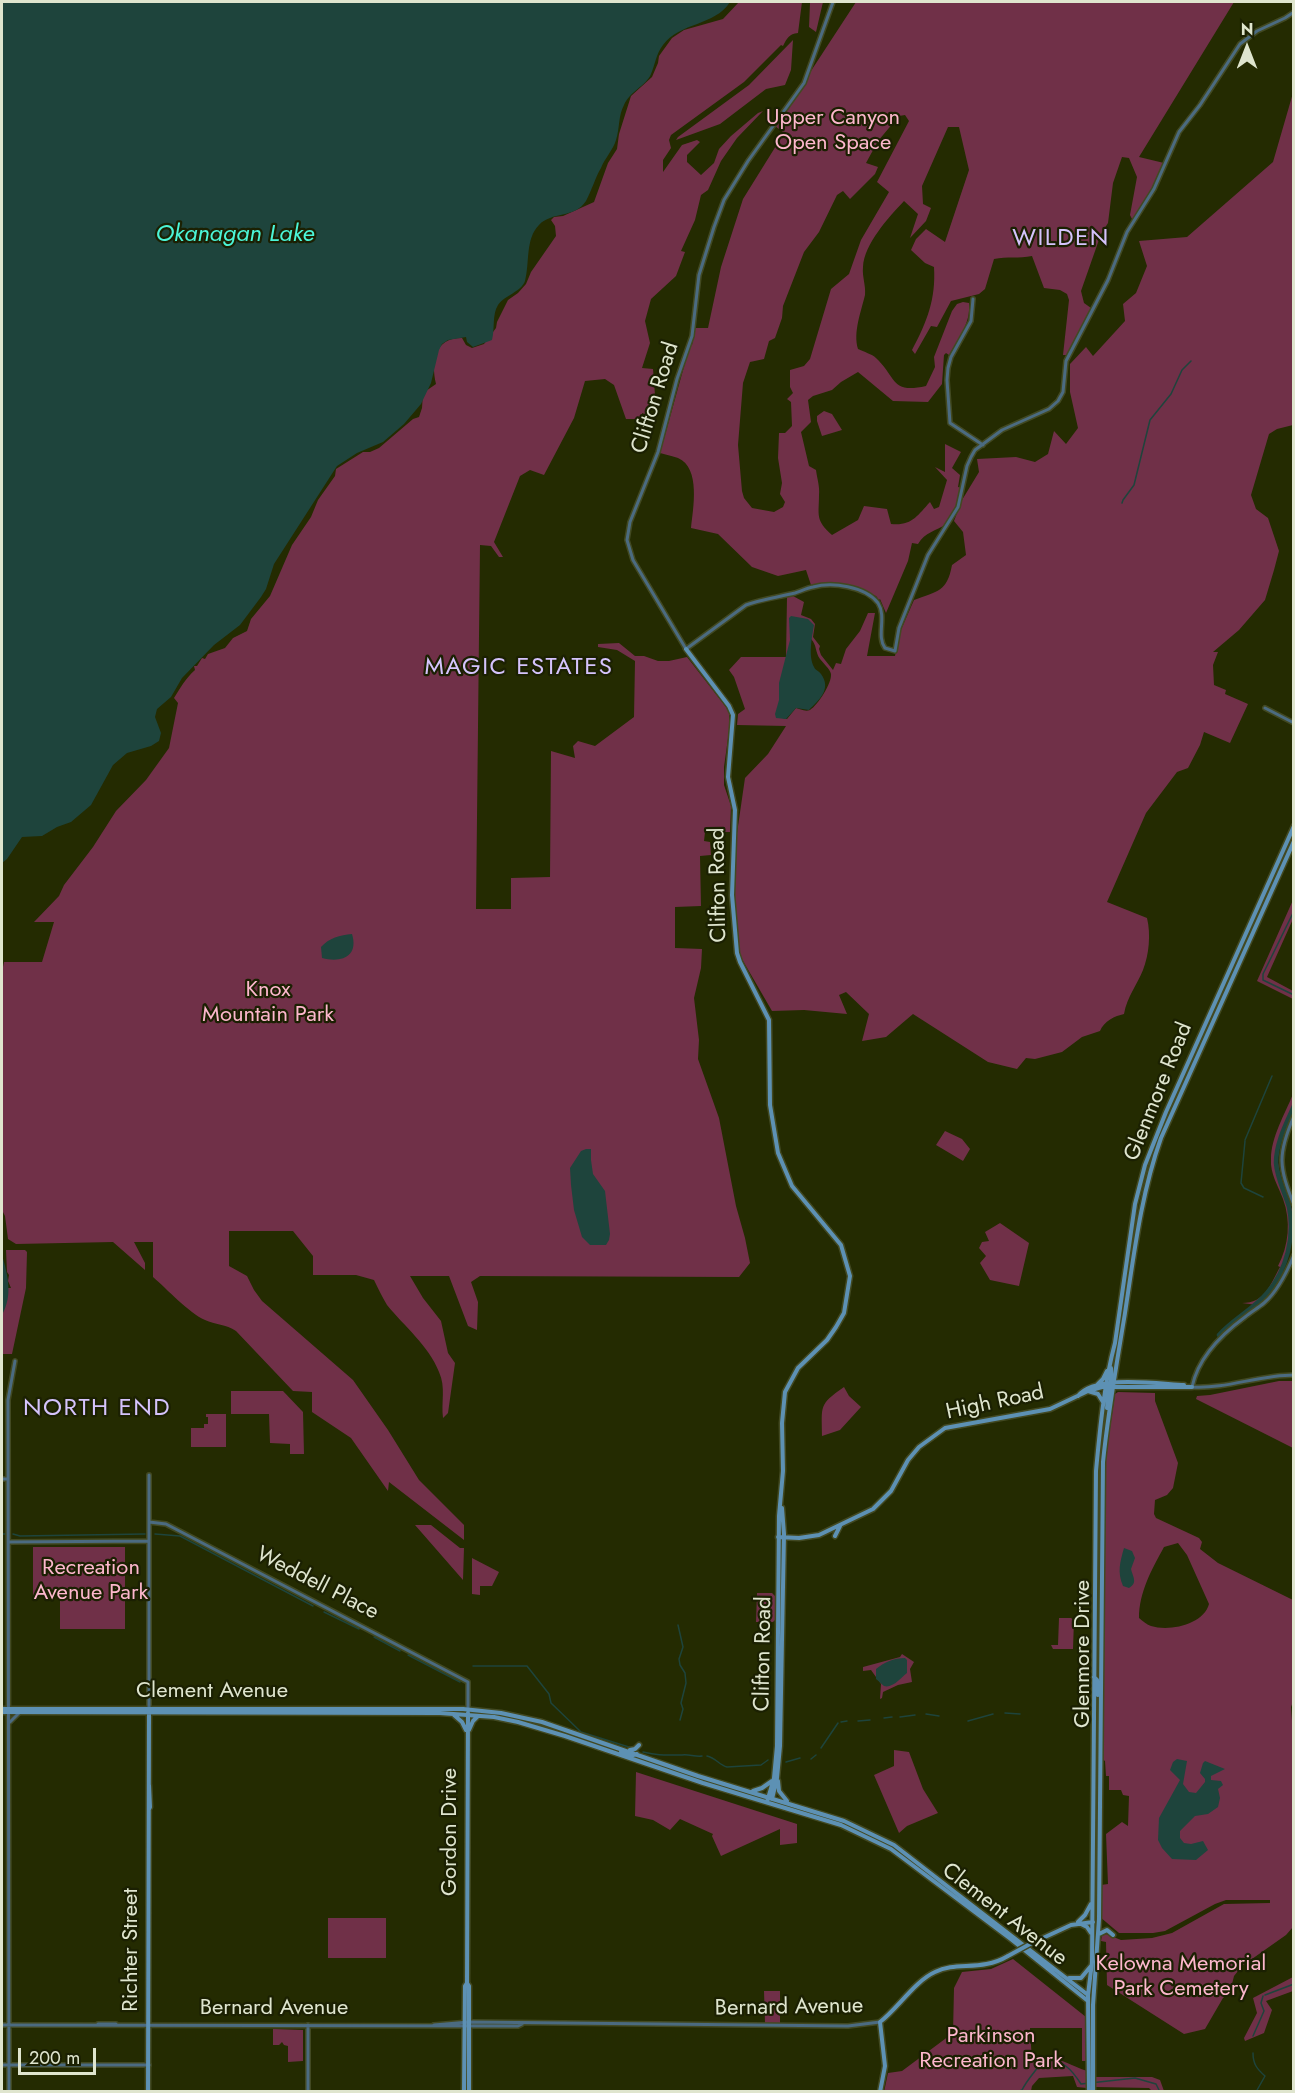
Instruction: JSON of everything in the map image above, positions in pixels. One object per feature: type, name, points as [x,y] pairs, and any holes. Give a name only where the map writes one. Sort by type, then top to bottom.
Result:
[{"type":"main road","name":"Clifton Road","points":[[686,649],[729,706],[733,715],[728,777],[735,810],[733,923],[736,953],[769,1020],[770,1105],[778,1153],[792,1186],[841,1245],[850,1276],[844,1312],[836,1327],[827,1340],[798,1368],[785,1392],[781,1505],[784,1517],[781,1537],[780,1746],[776,1778],[770,1800]]},
{"type":"main road","name":"Glenmore Road","points":[[1110,1385],[1109,1364],[1115,1343],[1139,1189],[1156,1137],[1293,826]]},
{"type":"main road","name":"Glenmore Road","points":[[1110,1385],[1115,1372],[1143,1199],[1151,1166],[1161,1138],[1293,841]]},
{"type":"main road","points":[[1128,1250],[1130,1279]]},
{"type":"main road","points":[[1106,1430],[1115,1343]]},
{"type":"main road","points":[[1098,1384],[1104,1379],[1109,1364]]},
{"type":"main road","points":[[1115,1372],[1124,1385]]},
{"type":"main road","name":"High Road","points":[[1078,1396],[1098,1384],[1110,1385]]},
{"type":"main road","points":[[1110,1385],[1192,1387]]},
{"type":"main road","name":"High Road","points":[[781,1537],[819,1535],[873,1509],[891,1491],[908,1460],[919,1447],[945,1428],[1050,1409],[1088,1391],[1110,1385]]},
{"type":"main road","name":"Glenmore Drive","points":[[1098,1923],[1102,1491],[1106,1430],[1113,1393],[1110,1385]]},
{"type":"main road","name":"Glenmore Drive","points":[[1091,2080],[1088,1995],[1093,1937],[1096,1470],[1104,1403],[1110,1385]]},
{"type":"main road","points":[[1113,1393],[1124,1385]]},
{"type":"main road","points":[[1088,1391],[1098,1394],[1104,1403]]},
{"type":"main road","points":[[835,1536],[840,1526]]},
{"type":"main road","points":[[1095,1593],[1101,1628]]},
{"type":"main road","points":[[1094,1676],[1097,1680],[1100,1708]]},
{"type":"main road","name":"Clement Avenue","points":[[388,1713],[423,1709]]},
{"type":"main road","name":"Clement Avenue","points":[[9,1710],[20,1712],[423,1709],[501,1713],[542,1722],[698,1776],[750,1791],[841,1825],[891,1849],[1012,1940],[1088,2001]]},
{"type":"main road","name":"Clement Avenue","points":[[2,1710],[452,1714],[468,1712],[478,1716],[518,1722],[703,1783],[790,1803],[844,1821],[894,1845],[1093,2000]]},
{"type":"main road","name":"Richter Street","points":[[148,2091],[149,1711]]},
{"type":"main road","name":"Gordon Drive","points":[[467,2091],[465,1986],[467,1983],[468,1712]]},
{"type":"main road","points":[[452,1714],[462,1722],[468,1733]]},
{"type":"main road","points":[[468,1733],[478,1716]]},
{"type":"main road","points":[[565,1736],[594,1742],[633,1755],[637,1754],[639,1745],[635,1749],[627,1750]]},
{"type":"main road","points":[[750,1791],[762,1788],[776,1778],[782,1797],[790,1803]]},
{"type":"main road","points":[[1093,1900],[1088,1911],[1078,1923],[1088,1927],[1093,1937]]},
{"type":"main road","points":[[1091,2089],[1093,2000],[1098,1935],[1093,1900]]},
{"type":"main road","name":"Bernard Avenue","points":[[880,2022],[893,2012],[921,1982],[935,1972],[952,1968],[982,1966],[1078,1923],[1098,1923]]},
{"type":"main road","points":[[1098,1935],[1107,1930],[1113,1935]]},
{"type":"main road","points":[[1065,1977],[1081,1978],[1086,1974],[1092,1962]]},
{"type":"main road","points":[[1088,2001],[1093,2000]]},
{"type":"main road","points":[[880,2022],[885,2066],[880,2091]]},
{"type":"street","name":"Clifton Road","points":[[686,649],[633,560],[627,539],[630,522],[658,452],[677,379],[692,336],[697,292],[705,254],[724,200],[760,143],[804,83],[833,2]]},
{"type":"street","points":[[686,649],[746,605],[813,587],[831,585],[861,591],[873,599],[882,614],[881,642],[885,648],[895,651],[899,628],[927,555],[958,507],[967,466],[975,450],[1002,430],[1048,409],[1058,401],[1063,392],[1066,361],[1108,280],[1127,232],[1154,189],[1179,132],[1200,105],[1240,44],[1257,31],[1286,18],[1293,12]]},
{"type":"street","points":[[973,299],[971,321],[951,357],[948,368],[948,403],[951,423],[983,445]]},
{"type":"street","points":[[1265,708],[1293,723]]},
{"type":"street","points":[[1293,1116],[1284,1138],[1281,1161],[1284,1180],[1293,1205]]},
{"type":"street","points":[[1293,1255],[1284,1275],[1269,1297],[1235,1324],[1203,1358],[1197,1367],[1192,1387],[1211,1388],[1293,1374]]},
{"type":"street","points":[[9,2091],[8,1401],[15,1360]]},
{"type":"street","name":"Richter Street","points":[[149,1474],[149,1711]]},
{"type":"street","points":[[2,1479],[8,1479]]},
{"type":"street","name":"Weddell Place","points":[[149,1522],[174,1528],[468,1682]]},
{"type":"street","points":[[9,1542],[149,1541]]},
{"type":"street","name":"Gordon Drive","points":[[468,1682],[468,1712]]},
{"type":"street","points":[[8,1726],[13,1717],[20,1712]]},
{"type":"street","name":"Bernard Avenue","points":[[2,2025],[432,2025],[440,2023],[518,2026],[522,2024],[848,2026],[880,2022]]},
{"type":"street","points":[[308,2025],[308,2091]]},
{"type":"street","points":[[2,2065],[148,2065]]},
{"type":"green space","name":"Knox Mountain Park","points":[[739,2],[802,2],[798,33],[792,34],[783,46],[781,45],[744,82],[671,135],[669,140],[671,148],[663,160],[663,172],[682,145],[697,140],[700,142],[687,155],[687,162],[701,175],[714,163],[719,149],[731,136],[763,111],[737,138],[721,161],[708,190],[701,195],[695,220],[681,251],[685,252],[676,276],[651,299],[645,321],[650,343],[642,368],[653,369],[655,395],[647,415],[642,413],[642,419],[626,419],[614,385],[605,379],[585,381],[574,418],[544,475],[530,470],[520,476],[494,542],[503,557],[499,557],[491,546],[480,545],[476,909],[511,909],[511,878],[550,877],[551,751],[575,758],[573,746],[578,741],[595,746],[634,717],[635,661],[617,650],[598,647],[598,644],[619,643],[635,656],[644,656],[658,661],[687,657],[729,711],[724,785],[731,806],[730,832],[705,832],[704,841],[710,842],[711,855],[700,856],[701,906],[675,907],[675,948],[702,949],[701,968],[694,998],[699,1040],[698,1059],[719,1118],[750,1263],[739,1277],[480,1276],[471,1282],[478,1302],[477,1330],[468,1326],[449,1276],[410,1276],[441,1321],[448,1353],[455,1363],[448,1413],[443,1418],[442,1383],[435,1363],[423,1345],[387,1305],[374,1280],[356,1275],[313,1275],[313,1256],[293,1231],[229,1231],[229,1266],[247,1276],[262,1301],[353,1380],[419,1480],[464,1525],[464,1540],[389,1482],[388,1491],[351,1438],[312,1412],[312,1392],[293,1391],[236,1331],[199,1317],[153,1277],[153,1242],[134,1242],[145,1263],[145,1270],[113,1242],[16,1244],[8,1239],[2,1210],[2,972],[4,962],[42,962],[54,922],[34,922],[59,896],[64,885],[93,847],[116,811],[146,780],[169,748],[178,703],[174,698],[195,670],[194,666],[197,666],[208,654],[225,648],[233,638],[247,631],[251,619],[270,596],[292,545],[335,476],[336,469],[363,452],[379,448],[413,419],[419,417],[423,393],[436,384],[435,360],[440,347],[445,342],[462,338],[466,345],[472,348],[484,344],[496,328],[508,300],[526,284],[531,272],[556,236],[555,226],[551,220],[594,202],[608,163],[617,149],[619,134],[631,96],[652,77],[659,56],[672,38],[684,30],[723,19]]},
{"type":"green space","points":[[809,2],[823,2],[816,32],[809,27]]},
{"type":"green space","name":"Upper Canyon Open Space","points":[[856,2],[1234,2],[1139,157],[1164,163],[1152,191],[1133,221],[1130,215],[1137,177],[1129,158],[1122,157],[1113,183],[1108,223],[1101,234],[1081,291],[1084,303],[1091,308],[1068,355],[1063,355],[1069,300],[1067,294],[1060,290],[1044,288],[1032,256],[994,259],[985,289],[979,294],[951,301],[937,327],[931,326],[915,354],[912,350],[922,330],[932,300],[934,267],[925,263],[911,250],[916,239],[926,229],[945,242],[969,170],[959,127],[948,127],[922,186],[923,204],[931,208],[926,221],[910,238],[918,214],[904,201],[872,240],[864,258],[865,295],[856,336],[858,349],[876,358],[900,386],[915,388],[926,386],[935,367],[934,357],[952,311],[957,304],[969,303],[964,330],[949,355],[946,353],[944,355],[942,384],[928,402],[893,401],[858,372],[832,390],[808,400],[811,422],[801,432],[809,466],[816,470],[820,521],[832,535],[858,520],[864,506],[887,509],[891,524],[909,522],[930,502],[934,509],[939,507],[947,480],[935,467],[945,472],[945,444],[961,452],[952,468],[960,475],[958,487],[962,488],[955,513],[946,524],[927,534],[918,544],[912,543],[908,561],[886,613],[880,599],[876,596],[840,584],[811,585],[806,570],[778,576],[752,567],[718,534],[691,528],[694,490],[690,470],[678,458],[660,453],[695,328],[708,328],[721,267],[743,199],[784,133],[775,126]],"holes":[[[905,115],[909,121],[877,182],[889,192],[861,240],[849,274],[831,289],[810,359],[804,366],[790,370],[790,387],[793,393],[787,399],[791,402],[792,426],[785,433],[779,433],[778,458],[782,483],[780,494],[785,502],[783,507],[774,512],[752,508],[744,498],[742,491],[738,445],[743,383],[750,362],[764,359],[769,341],[775,338],[782,318],[783,306],[804,252],[819,232],[837,195],[843,191],[850,199],[875,174],[878,167],[866,163],[878,141],[899,116]]]},
{"type":"green space","points":[[793,40],[791,70],[785,85],[766,89],[720,124],[676,140],[749,85]]},
{"type":"green space","points":[[1293,93],[1293,425],[1277,429],[1269,434],[1251,495],[1256,509],[1268,518],[1279,551],[1265,600],[1239,630],[1213,652],[1218,652],[1213,665],[1214,685],[1226,690],[1225,694],[1248,704],[1230,743],[1204,732],[1188,768],[1177,772],[1146,813],[1107,902],[1147,918],[1148,924],[1147,958],[1124,1014],[1104,1024],[1100,1031],[1082,1037],[1062,1052],[1035,1059],[1026,1058],[1017,1069],[988,1062],[913,1014],[886,1037],[862,1041],[869,1014],[846,992],[839,995],[847,1014],[804,1010],[772,1011],[739,954],[734,893],[736,840],[745,778],[768,754],[786,726],[737,725],[738,714],[745,709],[734,677],[729,670],[741,657],[786,657],[787,597],[793,596],[804,602],[801,615],[811,619],[815,624],[813,637],[820,646],[821,655],[833,670],[836,663],[841,664],[846,649],[860,631],[868,613],[875,613],[867,656],[895,656],[900,632],[914,600],[929,595],[944,586],[952,565],[966,555],[963,532],[954,521],[962,500],[979,472],[977,459],[1016,457],[1035,462],[1048,454],[1054,431],[1066,444],[1078,428],[1070,392],[1070,364],[1086,347],[1093,356],[1125,321],[1123,304],[1136,293],[1147,266],[1139,241],[1187,237],[1273,162]],"holes":[[[811,639],[818,656],[831,674],[827,688],[817,704],[810,710],[804,711],[796,708],[787,719],[777,717],[782,694]]]},
{"type":"green space","points":[[824,411],[832,414],[842,430],[822,436],[817,416]]},
{"type":"green space","points":[[1293,900],[1293,919],[1267,977],[1293,991],[1293,999],[1257,981]]},
{"type":"green space","points":[[1293,1094],[1293,1108],[1280,1143],[1278,1156],[1281,1177],[1292,1210],[1292,1236],[1286,1262],[1274,1286],[1257,1305],[1242,1303],[1256,1300],[1266,1292],[1280,1267],[1278,1266],[1285,1250],[1288,1233],[1286,1207],[1273,1175],[1271,1159],[1276,1134]]},
{"type":"green space","points":[[945,1131],[962,1139],[970,1149],[963,1161],[936,1145]]},
{"type":"green space","points":[[1000,1223],[1029,1243],[1019,1286],[990,1280],[980,1263],[986,1256],[979,1248],[982,1242],[989,1241],[985,1232]]},
{"type":"green space","points":[[6,1250],[25,1250],[27,1252],[26,1288],[12,1354],[2,1354],[3,1288],[11,1288],[8,1281]]},
{"type":"green space","points":[[1279,1381],[1293,1381],[1293,1448],[1196,1399],[1197,1396]]},
{"type":"green space","points":[[844,1387],[849,1396],[861,1407],[840,1430],[822,1436],[823,1407]]},
{"type":"green space","points":[[231,1391],[283,1391],[303,1412],[304,1454],[290,1454],[290,1444],[270,1443],[269,1414],[231,1414]]},
{"type":"green space","name":"Kelowna Memorial Park Cemetery","points":[[1118,1392],[1155,1393],[1155,1401],[1178,1463],[1173,1488],[1167,1495],[1155,1500],[1156,1518],[1199,1538],[1202,1542],[1200,1549],[1218,1563],[1293,1600],[1294,1699],[1291,1707],[1294,1748],[1293,1927],[1286,1935],[1242,1966],[1234,1976],[1230,1992],[1223,1998],[1205,2029],[1184,2034],[1107,1985],[1106,1942],[1101,1941],[1102,1935],[1106,1934],[1121,1940],[1152,1938],[1172,1933],[1224,1904],[1270,1903],[1270,1900],[1226,1900],[1165,1931],[1153,1933],[1119,1933],[1100,1917],[1101,1885],[1108,1884],[1106,1834],[1122,1822],[1128,1826],[1129,1796],[1123,1795],[1121,1790],[1109,1790],[1109,1776],[1106,1776],[1105,1761],[1101,1758],[1106,1455],[1115,1394]],"holes":[[[1178,1543],[1187,1555],[1209,1604],[1206,1611],[1185,1625],[1167,1628],[1148,1625],[1139,1618],[1141,1599],[1164,1547]]]},
{"type":"green space","points":[[206,1414],[226,1414],[226,1447],[191,1447],[191,1428],[204,1428],[204,1424],[208,1424]]},
{"type":"green space","points":[[415,1525],[431,1525],[460,1548],[464,1548],[463,1580]]},
{"type":"green space","name":"Recreation Avenue Park","points":[[33,1547],[125,1547],[125,1629],[60,1629],[60,1596],[33,1596]]},
{"type":"green space","points":[[472,1558],[499,1572],[492,1586],[480,1586],[480,1595],[472,1594]]},
{"type":"green space","points":[[757,1593],[772,1593],[775,1596],[775,1620],[773,1622],[756,1622]]},
{"type":"green space","points":[[1059,1618],[1074,1620],[1073,1649],[1053,1649],[1051,1645],[1058,1645]]},
{"type":"green space","points":[[902,1654],[914,1662],[910,1669],[912,1682],[883,1692],[880,1699],[881,1684],[871,1670],[863,1671],[863,1667],[900,1657]]},
{"type":"green space","points":[[894,1750],[909,1752],[923,1789],[938,1813],[907,1826],[899,1833],[874,1775],[894,1766]]},
{"type":"green space","points":[[636,1772],[797,1824],[797,1843],[780,1845],[780,1829],[721,1856],[713,1834],[680,1819],[670,1830],[653,1820],[635,1816]]},
{"type":"green space","points":[[328,1918],[386,1918],[386,1958],[328,1958]]},
{"type":"green space","name":"Parkinson Recreation Park","points":[[1013,1959],[1086,2017],[1086,2061],[1082,2061],[1082,2028],[1030,2028],[1032,2062],[1054,2059],[1087,2071],[1087,2088],[1077,2087],[1073,2076],[1039,2078],[1031,2091],[884,2092],[888,2073],[902,2071],[953,2033],[954,1988],[962,1972],[991,1969]]},
{"type":"green space","points":[[1293,1977],[1293,1991],[1266,2001],[1272,2010],[1264,2033],[1245,2041],[1244,2038],[1257,2013],[1253,1998]]},
{"type":"green space","points":[[764,1991],[780,1991],[780,2023],[765,2023]]},
{"type":"green space","points":[[273,2029],[303,2030],[303,2061],[288,2062],[288,2046],[282,2042],[279,2045],[273,2045]]},
{"type":"green space","points":[[1096,2077],[1152,2077],[1160,2080],[1164,2091],[1152,2091],[1149,2088],[1096,2087]]},
{"type":"water","name":"Okanagan Lake","points":[[2,2],[730,2],[716,16],[679,32],[663,45],[649,78],[624,105],[615,144],[586,201],[581,207],[569,213],[544,221],[535,231],[530,244],[525,281],[520,288],[498,305],[492,340],[473,347],[467,342],[466,337],[448,340],[442,344],[431,383],[421,404],[404,424],[383,442],[357,453],[337,466],[274,564],[261,597],[240,625],[214,645],[182,678],[171,697],[157,709],[155,717],[161,733],[159,741],[151,746],[127,753],[113,765],[91,805],[71,822],[42,836],[22,837],[2,863]]},
{"type":"water","points":[[791,616],[808,619],[814,625],[811,646],[812,663],[824,679],[825,689],[809,710],[796,708],[786,719],[776,718],[775,714],[779,700],[779,683],[790,640],[789,618]]},
{"type":"water","points":[[352,934],[354,942],[351,953],[342,959],[322,958],[321,947],[324,944],[343,935]]},
{"type":"water","points":[[591,1149],[593,1174],[605,1191],[610,1234],[606,1245],[590,1245],[582,1237],[574,1210],[570,1168],[581,1151]]},
{"type":"water","points":[[2,1255],[8,1278],[8,1293],[2,1315]]},
{"type":"water","points":[[1124,1548],[1132,1551],[1135,1558],[1131,1569],[1134,1582],[1129,1588],[1123,1586],[1120,1576],[1120,1562]]},
{"type":"water","points":[[905,1658],[907,1673],[897,1682],[884,1686],[876,1679],[876,1669],[886,1662]]},
{"type":"water","points":[[1177,1759],[1187,1761],[1183,1784],[1189,1792],[1196,1793],[1205,1782],[1200,1773],[1205,1761],[1225,1769],[1211,1776],[1211,1780],[1221,1781],[1223,1785],[1218,1789],[1220,1798],[1218,1807],[1208,1814],[1195,1816],[1180,1831],[1180,1838],[1184,1843],[1203,1841],[1208,1850],[1196,1860],[1172,1859],[1158,1840],[1159,1818],[1180,1780],[1170,1770]]},
{"type":"waterway","points":[[1122,503],[1134,485],[1150,420],[1171,394],[1182,370],[1191,361]]},
{"type":"waterway","points":[[1294,911],[1263,974],[1263,980],[1294,995]]},
{"type":"waterway","points":[[1245,1140],[1272,1076]]},
{"type":"waterway","points":[[1219,1335],[1262,1299],[1280,1274],[1288,1252],[1291,1218],[1278,1174],[1276,1156],[1282,1134],[1294,1106]]},
{"type":"waterway","points":[[1245,1141],[1241,1183],[1244,1188],[1263,1197]]},
{"type":"waterway","points":[[13,1534],[20,1536],[145,1534]]},
{"type":"waterway","points":[[155,1534],[180,1536],[313,1606]]},
{"type":"waterway","points":[[324,1612],[359,1629]]},
{"type":"waterway","points":[[678,1625],[683,1647],[679,1659],[685,1673],[686,1683],[680,1720]]},
{"type":"waterway","points":[[374,1637],[400,1651]]},
{"type":"waterway","points":[[408,1655],[460,1682]]},
{"type":"waterway","points":[[473,1666],[527,1666],[549,1694],[551,1703],[581,1732],[632,1748]]},
{"type":"waterway","points":[[1005,1713],[1020,1714]]},
{"type":"waterway","points":[[926,1714],[939,1716]]},
{"type":"waterway","points":[[968,1721],[993,1714]]},
{"type":"waterway","points":[[900,1717],[915,1715]]},
{"type":"waterway","points":[[884,1718],[892,1717]]},
{"type":"waterway","points":[[858,1721],[870,1720]]},
{"type":"waterway","points":[[841,1722],[847,1721]]},
{"type":"waterway","points":[[821,1748],[838,1723]]},
{"type":"waterway","points":[[643,1752],[702,1756]]},
{"type":"waterway","points":[[811,1759],[816,1755]]},
{"type":"waterway","points":[[707,1756],[727,1767],[761,1765],[768,1760]]},
{"type":"waterway","points":[[786,1762],[800,1758]]},
{"type":"waterway","points":[[1265,1995],[1294,1984]]},
{"type":"waterway","points":[[1253,2036],[1264,2011],[1261,2003],[1263,1996]]},
{"type":"waterway","points":[[1253,2053],[1256,2066],[1265,2076],[1256,2092]]},
{"type":"waterway","points":[[1017,2092],[1022,2090],[1043,2060],[1056,2061],[1066,2066],[1081,2084],[1135,2078],[1156,2084],[1160,2092]]},
{"type":"district","name":"WILDEN","points":[[1061,239]]},
{"type":"district","name":"MAGIC ESTATES","points":[[519,668]]},
{"type":"district","name":"NORTH END","points":[[97,1409]]}]
